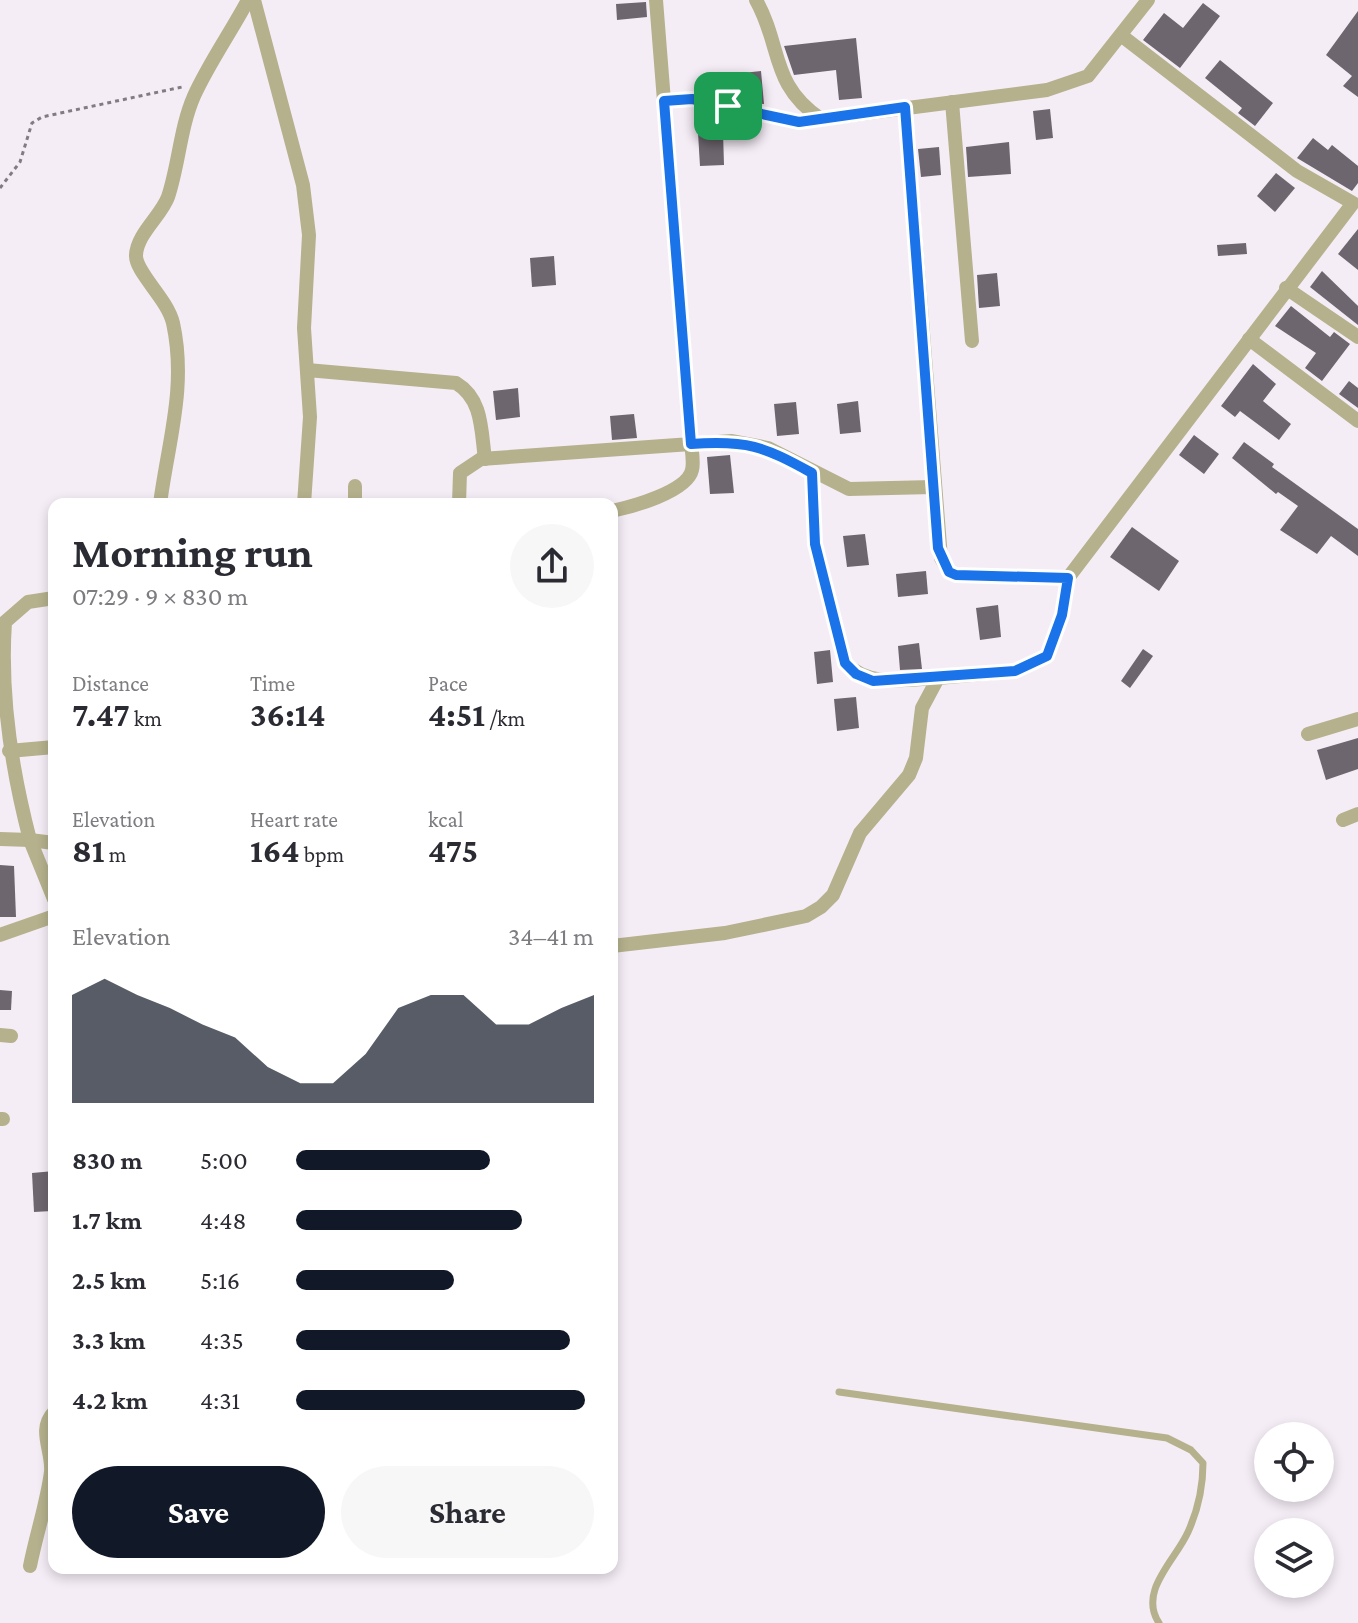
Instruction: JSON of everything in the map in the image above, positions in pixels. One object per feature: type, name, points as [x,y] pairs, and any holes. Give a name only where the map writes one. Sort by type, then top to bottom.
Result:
[{"type":"street","points":[[161,498],[178,407],[179,375],[172,321],[161,295],[142,275],[135,257],[138,244],[168,198],[186,121],[202,82],[251,0]]},
{"type":"street","points":[[251,0],[303,185],[309,235],[304,328],[310,417],[304,498]]},
{"type":"street","points":[[618,509],[652,500],[689,478],[693,468],[656,0]]},
{"type":"street","points":[[756,0],[765,15],[783,80],[804,108],[821,119]]},
{"type":"street","points":[[664,101],[692,99],[777,119],[821,119],[1075,82],[1088,76],[1148,0]]},
{"type":"street","points":[[812,473],[815,544],[845,663],[856,674],[873,681],[1015,671],[1047,656],[1062,615],[1068,578],[1286,288],[1356,202],[1297,171],[1122,36]]},
{"type":"street","points":[[952,102],[972,341]]},
{"type":"street","points":[[905,107],[938,548],[949,572],[971,576],[1068,578]]},
{"type":"street","points":[[1286,288],[1358,337]]},
{"type":"street","points":[[1249,339],[1358,421]]},
{"type":"street","points":[[307,370],[456,383],[467,390],[478,410],[485,459]]},
{"type":"street","points":[[459,498],[460,473],[485,459],[732,441],[768,448],[812,473],[849,489],[933,487]]},
{"type":"street","points":[[355,486],[355,498]]},
{"type":"street","points":[[48,599],[28,602],[5,622],[3,641],[9,751],[30,840],[48,884]]},
{"type":"street","points":[[618,945],[725,933],[806,916],[821,907],[833,895],[860,833],[909,775],[916,758],[922,708],[938,678]]},
{"type":"street","points":[[1308,734],[1358,719]]},
{"type":"street","points":[[9,751],[48,748]]},
{"type":"street","points":[[1343,820],[1358,814]]},
{"type":"street","points":[[0,839],[48,842]]},
{"type":"street","points":[[0,935],[48,918]]},
{"type":"street","points":[[48,1418],[45,1432],[48,1452]]},
{"type":"street","points":[[30,1566],[48,1486]]},
{"type":"lane","points":[[839,1392],[1167,1438],[1191,1450],[1203,1463],[1203,1487],[1189,1531],[1153,1592],[1151,1606],[1159,1623]]},
{"type":"path","points":[[0,188],[20,162],[32,123],[42,117],[202,82]]},
{"type":"building","points":[[646,2],[647,17],[617,20],[616,4]]},
{"type":"building","points":[[1203,3],[1220,16],[1180,68],[1143,40],[1164,13],[1183,28]]},
{"type":"building","points":[[1358,11],[1358,97],[1343,86],[1352,76],[1326,55]]},
{"type":"building","points":[[856,38],[862,98],[839,100],[836,70],[794,75],[784,46]]},
{"type":"building","points":[[1220,60],[1273,103],[1255,126],[1238,113],[1242,108],[1205,78]]},
{"type":"building","points":[[761,71],[764,104],[746,100],[743,73]]},
{"type":"building","points":[[1050,109],[1053,138],[1036,140],[1033,111]]},
{"type":"building","points":[[723,132],[724,165],[700,166],[698,133]]},
{"type":"building","points":[[1313,138],[1328,150],[1332,145],[1358,166],[1358,183],[1352,191],[1297,158]]},
{"type":"building","points":[[1009,142],[1011,174],[968,177],[966,147]]},
{"type":"building","points":[[939,147],[941,175],[921,177],[918,149]]},
{"type":"building","points":[[1276,173],[1295,188],[1275,212],[1257,196]]},
{"type":"building","points":[[1358,229],[1358,270],[1338,254]]},
{"type":"building","points":[[1246,243],[1247,254],[1218,256],[1217,245]]},
{"type":"building","points":[[554,256],[556,285],[532,287],[530,258]]},
{"type":"building","points":[[1322,271],[1358,306],[1358,325],[1310,287]]},
{"type":"building","points":[[997,273],[1000,306],[979,308],[977,275]]},
{"type":"building","points":[[1291,306],[1330,337],[1334,332],[1350,344],[1322,381],[1305,368],[1316,353],[1275,326]]},
{"type":"building","points":[[1253,364],[1276,384],[1263,401],[1291,424],[1279,440],[1240,411],[1235,417],[1221,406]]},
{"type":"building","points":[[1349,381],[1358,388],[1358,408],[1339,394]]},
{"type":"building","points":[[518,388],[520,417],[496,420],[493,391]]},
{"type":"building","points":[[858,401],[861,432],[840,434],[837,404]]},
{"type":"building","points":[[796,402],[799,434],[777,436],[774,404]]},
{"type":"building","points":[[634,414],[637,438],[612,440],[610,416]]},
{"type":"building","points":[[1194,435],[1219,454],[1204,474],[1179,455]]},
{"type":"building","points":[[1244,442],[1274,464],[1272,467],[1358,529],[1358,556],[1331,536],[1317,554],[1280,530],[1298,506],[1278,492],[1276,494],[1232,458]]},
{"type":"building","points":[[730,455],[734,493],[710,494],[707,457]]},
{"type":"building","points":[[1132,527],[1179,561],[1159,591],[1110,557]]},
{"type":"building","points":[[865,534],[869,565],[847,567],[843,536]]},
{"type":"building","points":[[926,571],[928,594],[898,597],[896,574]]},
{"type":"building","points":[[998,605],[1001,637],[980,640],[976,608]]},
{"type":"building","points":[[919,643],[922,669],[900,670],[898,646]]},
{"type":"building","points":[[1143,649],[1153,656],[1130,688],[1121,681]]},
{"type":"building","points":[[830,650],[833,682],[817,684],[814,652]]},
{"type":"building","points":[[856,697],[859,728],[837,731],[834,699]]},
{"type":"building","points":[[1358,738],[1358,769],[1326,780],[1317,750]]},
{"type":"building","points":[[0,865],[14,866],[16,917],[0,917]]},
{"type":"building","points":[[0,990],[12,991],[11,1010],[0,1010]]},
{"type":"building","points":[[48,1172],[48,1211],[34,1212],[32,1173]]},
{"type":"route","points":[[692,99],[728,106],[799,122],[905,107],[938,548],[949,572],[956,575],[1068,578],[1062,615],[1047,656],[1033,664],[1015,671],[961,677],[873,681],[856,674],[845,663],[815,544],[812,473],[768,448],[732,441],[691,444],[664,101],[692,99]]}]
